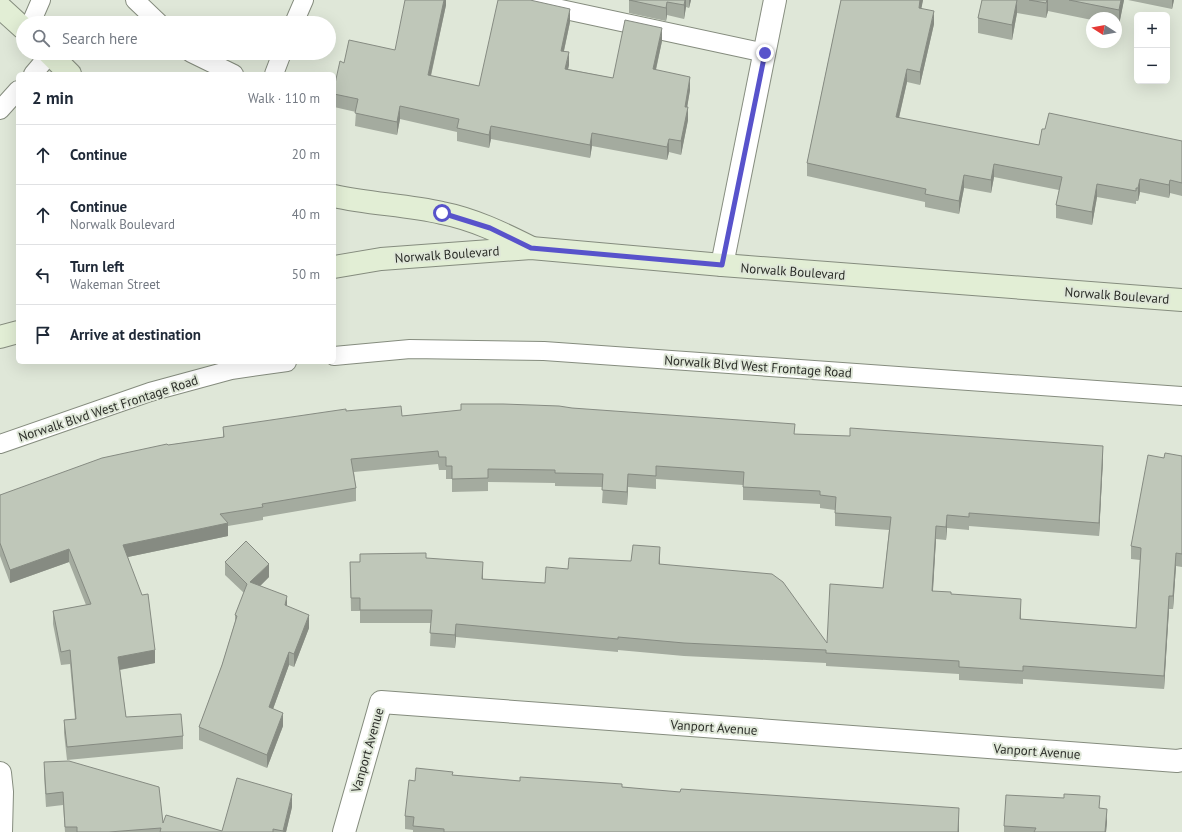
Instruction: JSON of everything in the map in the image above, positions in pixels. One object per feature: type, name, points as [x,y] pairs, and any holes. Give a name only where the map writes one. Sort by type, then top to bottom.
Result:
[{"type":"main road","points":[[0,7],[16,22]]},
{"type":"main road","points":[[55,60],[68,72]]},
{"type":"main road","points":[[336,196],[361,202],[442,213],[490,228],[531,248]]},
{"type":"main road","name":"Norwalk Boulevard","points":[[336,267],[380,259],[531,248],[722,265],[1182,300]]},
{"type":"main road","points":[[0,337],[16,333]]},
{"type":"street","points":[[722,265],[775,0]]},
{"type":"street","name":"Vanport Avenue","points":[[344,832],[381,702],[1177,761],[1182,760]]},
{"type":"street","points":[[0,774],[2,792],[1,832]]},
{"type":"lane","points":[[34,16],[41,0]]},
{"type":"lane","points":[[135,0],[151,16]]},
{"type":"lane","points":[[297,16],[304,0]]},
{"type":"lane","points":[[519,0],[765,53]]},
{"type":"lane","points":[[35,72],[44,60]]},
{"type":"lane","points":[[205,60],[230,72]]},
{"type":"lane","points":[[275,72],[279,60]]},
{"type":"lane","points":[[0,110],[16,92]]},
{"type":"lane","name":"Norwalk Blvd West Frontage Road","points":[[336,356],[410,349],[544,351],[1182,396]]},
{"type":"lane","name":"Norwalk Blvd West Frontage Road","points":[[0,444],[150,392],[231,370],[273,364]]},
{"type":"building","points":[[405,0],[444,0],[428,75],[479,86],[498,0],[530,0],[570,9],[561,51],[569,52],[565,69],[613,78],[625,20],[662,28],[653,69],[690,77],[685,107],[688,107],[681,141],[669,139],[667,147],[592,133],[590,145],[491,126],[489,135],[457,128],[459,119],[400,106],[397,122],[355,113],[358,99],[336,94],[336,79],[340,61],[344,63],[349,40],[395,50]]},
{"type":"building","points":[[629,0],[685,0],[684,5],[667,2],[666,8]]},
{"type":"building","points":[[841,0],[920,0],[919,8],[934,11],[920,72],[907,69],[896,117],[1039,145],[1042,129],[1045,129],[1049,113],[1182,141],[1182,183],[1170,180],[1169,185],[1140,179],[1136,191],[1097,184],[1092,212],[1056,205],[1062,177],[994,164],[991,180],[964,175],[959,201],[925,194],[926,189],[807,163]]},
{"type":"building","points":[[982,0],[1017,0],[1012,25],[978,18]]},
{"type":"building","points":[[1029,0],[1047,0],[1046,3]]},
{"type":"building","points":[[1069,0],[1121,0],[1119,10]]},
{"type":"building","points":[[461,404],[559,406],[795,424],[794,434],[850,436],[850,428],[1103,446],[1099,523],[969,513],[969,517],[947,515],[946,527],[936,526],[932,591],[951,592],[951,594],[1021,599],[1020,619],[1136,628],[1141,548],[1131,546],[1148,455],[1164,458],[1165,453],[1182,456],[1182,554],[1176,553],[1173,596],[1169,596],[1164,676],[1023,666],[1023,671],[959,667],[959,661],[826,653],[826,650],[684,643],[618,637],[618,639],[456,624],[455,635],[430,633],[432,610],[360,610],[360,598],[351,598],[350,562],[360,562],[360,554],[426,553],[426,558],[483,562],[482,579],[545,583],[546,567],[568,569],[569,558],[631,561],[633,545],[660,547],[659,564],[772,574],[783,582],[827,643],[830,584],[883,588],[891,517],[835,513],[836,497],[820,495],[820,491],[743,487],[744,472],[656,466],[656,476],[628,474],[627,492],[602,490],[603,474],[555,473],[555,470],[488,469],[488,478],[452,479],[452,466],[446,466],[446,457],[439,457],[438,451],[351,459],[356,488],[262,504],[263,507],[220,514],[228,523],[123,545],[142,595],[148,594],[155,650],[118,657],[126,717],[181,714],[183,736],[67,747],[64,720],[76,719],[70,650],[61,652],[53,611],[91,604],[69,549],[10,570],[0,543],[0,495],[102,458],[167,444],[224,437],[223,427],[346,409],[346,411],[401,406],[402,416],[461,410]]},
{"type":"building","points":[[246,541],[269,564],[250,582],[287,596],[285,605],[309,615],[294,654],[289,652],[269,707],[283,713],[267,755],[199,727],[222,665],[237,616],[235,615],[247,584],[225,562]]},
{"type":"building","points":[[69,761],[159,787],[163,823],[166,815],[222,831],[237,778],[292,794],[283,831],[273,829],[273,832],[160,832],[161,828],[109,832],[77,832],[77,827],[65,827],[63,792],[46,794],[44,762]]},
{"type":"building","points":[[416,768],[453,772],[452,775],[520,781],[520,777],[622,784],[622,787],[680,792],[681,789],[959,808],[958,832],[444,832],[444,829],[413,826],[414,817],[405,816],[409,780],[415,781]]},
{"type":"building","points":[[1064,794],[1100,796],[1099,808],[1107,809],[1105,832],[1034,832],[1036,828],[1004,826],[1006,795],[1064,798]]},
{"type":"route","points":[[442,213],[490,228],[531,248],[722,265],[765,53]]}]
